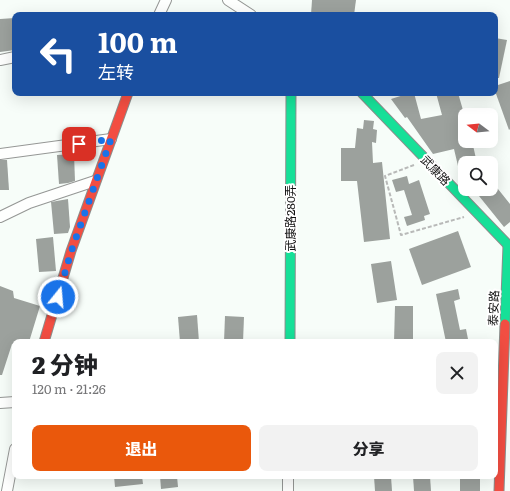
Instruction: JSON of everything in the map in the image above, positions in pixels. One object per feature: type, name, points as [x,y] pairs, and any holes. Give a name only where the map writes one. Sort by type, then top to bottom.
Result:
[{"type":"street","points":[[160,12],[166,0]]},
{"type":"street","points":[[228,0],[246,12]]},
{"type":"street","points":[[0,60],[12,58]]},
{"type":"street","points":[[45,339],[71,252],[127,96]]},
{"type":"street","name":"武康路280弄","points":[[290,339],[291,96]]},
{"type":"street","name":"武康路","points":[[365,96],[509,246]]},
{"type":"street","points":[[0,154],[111,139]]},
{"type":"street","points":[[0,217],[29,203],[96,181]]},
{"type":"street","name":"泰安路","points":[[499,491],[509,246]]},
{"type":"street","points":[[0,403],[12,402]]},
{"type":"street","points":[[7,491],[12,465]]},
{"type":"street","points":[[288,479],[288,491]]},
{"type":"path","points":[[427,160],[386,176],[401,235],[477,213]]},
{"type":"building","points":[[312,0],[356,0],[354,12],[311,12]]},
{"type":"building","points":[[12,18],[12,50],[0,52],[0,19]]},
{"type":"building","points":[[498,38],[507,40],[498,78]]},
{"type":"building","points":[[510,81],[509,130],[497,96],[498,85]]},
{"type":"building","points":[[400,96],[415,96],[421,119],[442,115],[437,96],[459,96],[462,108],[458,108],[458,148],[474,148],[475,156],[458,156],[458,166],[454,149],[433,154],[407,117],[405,118],[391,99]]},
{"type":"building","points":[[364,120],[374,121],[373,129],[377,130],[376,143],[372,142],[373,163],[382,162],[390,239],[364,242],[357,181],[341,181],[341,148],[355,148],[357,128],[363,129]]},
{"type":"building","points":[[74,154],[75,181],[59,184],[57,155]]},
{"type":"building","points":[[0,160],[7,160],[9,190],[0,190]]},
{"type":"building","points":[[407,176],[409,184],[419,180],[430,214],[424,216],[425,220],[407,226],[404,217],[412,215],[404,190],[396,192],[392,180]]},
{"type":"building","points":[[498,189],[510,204],[510,222],[504,227],[479,196],[498,196]]},
{"type":"building","points":[[68,199],[70,227],[68,233],[54,234],[51,202]]},
{"type":"building","points":[[458,231],[471,267],[422,285],[409,249]]},
{"type":"building","points":[[53,237],[56,271],[39,272],[36,239]]},
{"type":"building","points":[[391,261],[397,300],[377,303],[371,264]]},
{"type":"building","points":[[0,286],[13,291],[14,298],[40,306],[30,339],[12,339],[12,344],[2,375],[0,375]]},
{"type":"building","points":[[458,289],[460,299],[454,301],[460,330],[466,329],[468,339],[445,339],[436,294]]},
{"type":"building","points":[[395,306],[413,306],[413,339],[394,339]]},
{"type":"building","points":[[197,315],[199,339],[180,339],[178,317]]},
{"type":"building","points":[[225,316],[244,317],[243,339],[224,339]]},
{"type":"building","points":[[114,479],[142,479],[143,484],[115,487]]},
{"type":"building","points":[[160,479],[177,479],[178,487],[161,489]]},
{"type":"building","points":[[374,479],[391,479],[392,491],[375,491]]},
{"type":"building","points":[[413,479],[430,479],[431,491],[414,491]]},
{"type":"building","points":[[460,479],[480,479],[480,491],[460,491]]},
{"type":"traffic: fast","points":[[290,339],[291,96]]},
{"type":"traffic: fast","points":[[365,96],[510,247]]},
{"type":"traffic: fast","points":[[505,324],[508,245]]},
{"type":"traffic: jam","points":[[45,339],[71,251],[127,96]]},
{"type":"traffic: jam","points":[[499,491],[505,324]]},
{"type":"route","points":[[58,297],[71,252],[111,139],[79,144]]}]
